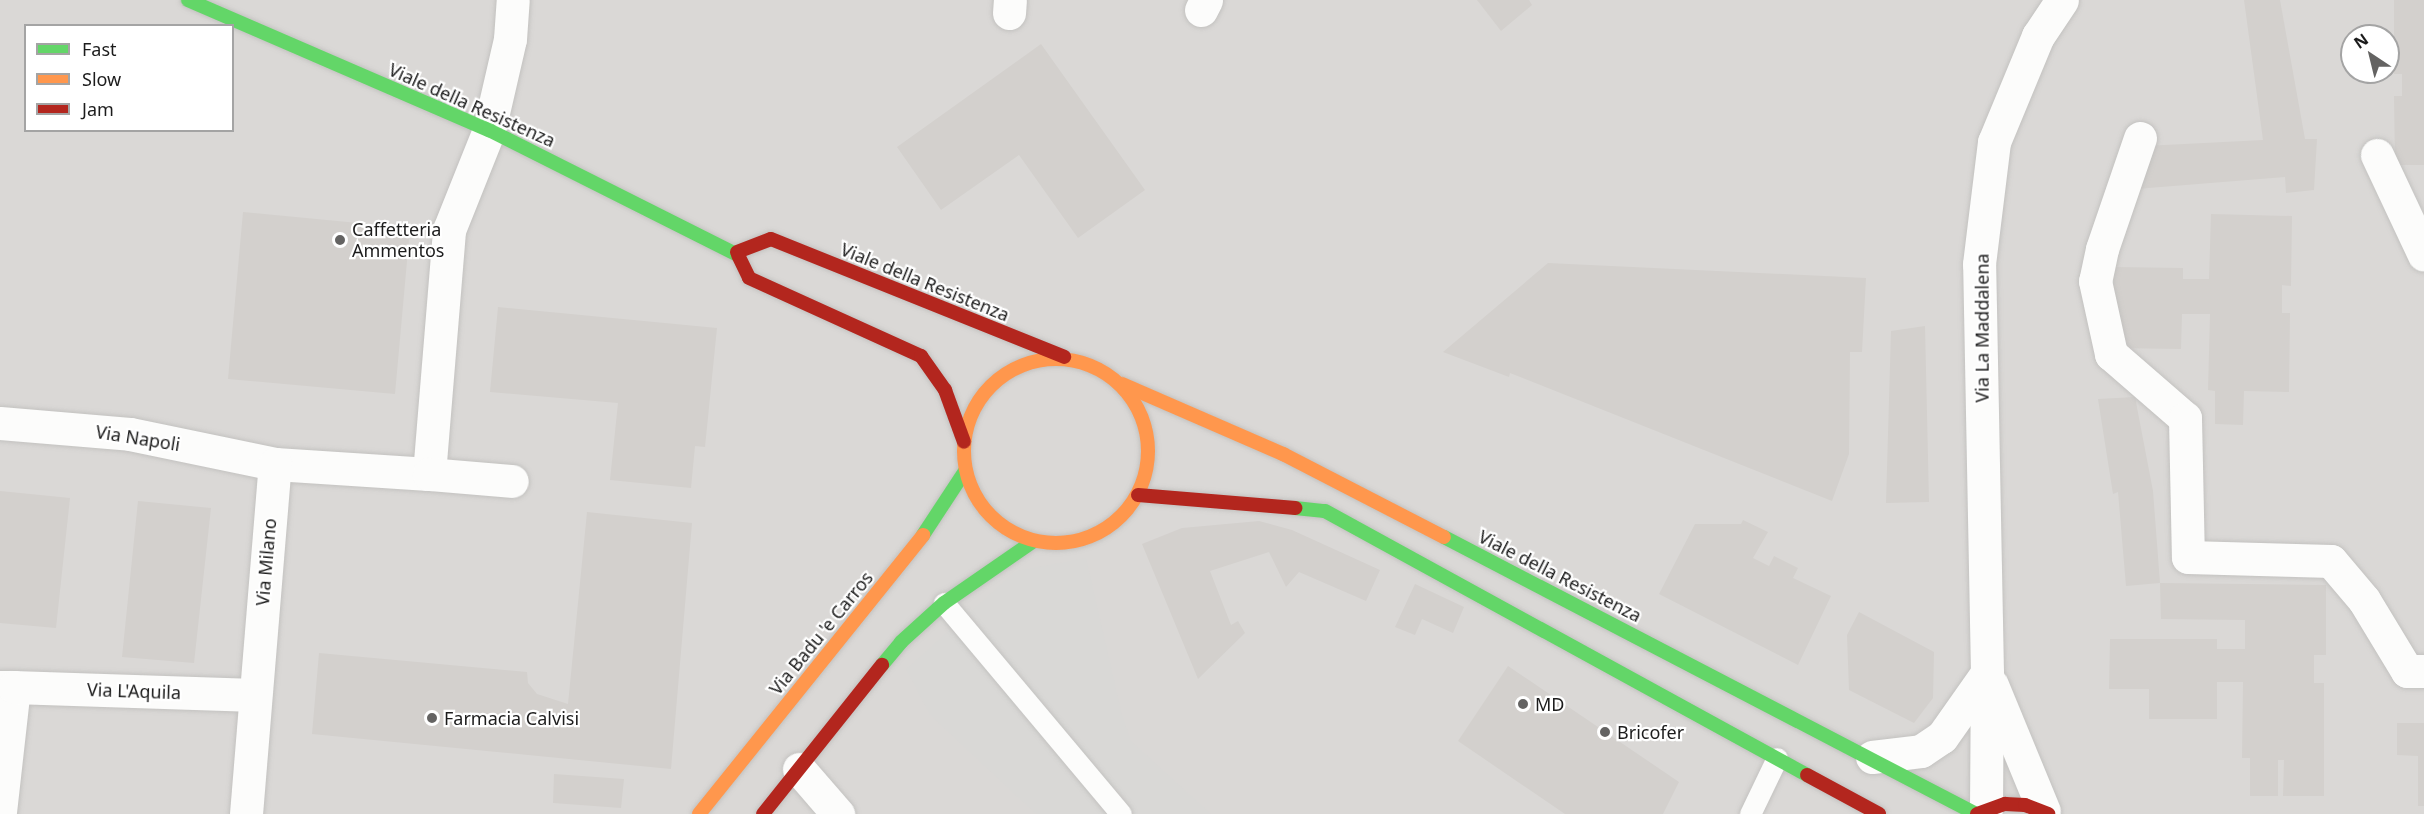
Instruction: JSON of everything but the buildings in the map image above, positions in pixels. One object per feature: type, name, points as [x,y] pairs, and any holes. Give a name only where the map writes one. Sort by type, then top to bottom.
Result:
[{"type":"main road","name":"Viale della Resistenza","points":[[188,0],[489,130],[737,252],[771,239],[1066,358]]},
{"type":"main road","points":[[737,252],[749,278],[921,356],[945,390],[964,442]]},
{"type":"main road","points":[[1066,358],[1096,367],[1122,384],[1139,409],[1149,437],[1148,467],[1138,495],[1119,519],[1094,536],[1064,544],[1034,541],[1011,532],[990,516],[975,496],[965,471],[964,442],[971,414],[987,389],[1019,368],[1037,360],[1066,358]]},
{"type":"main road","name":"Viale della Resistenza","points":[[1122,384],[1283,454],[1980,812]]},
{"type":"main road","name":"Via Badu 'e Carros","points":[[699,814],[936,519],[965,471]]},
{"type":"main road","points":[[1138,495],[1325,511],[1880,814]]},
{"type":"main road","points":[[763,814],[901,642],[944,603],[1034,541]]},
{"type":"main road","points":[[1980,812],[2005,804],[2046,813]]},
{"type":"street","points":[[429,474],[449,230],[489,130],[510,39],[513,0]]},
{"type":"street","name":"Via La Maddalena","points":[[1980,812],[1988,673],[1979,264],[1995,142],[2038,36],[2062,0]]},
{"type":"street","points":[[2140,138],[2102,249],[2095,281],[2111,354],[2185,418],[2188,557],[2331,561],[2364,600],[2407,671],[2424,671]]},
{"type":"street","points":[[2377,155],[2424,255]]},
{"type":"street","name":"Via Napoli","points":[[0,423],[130,434],[275,464]]},
{"type":"street","points":[[275,464],[512,481]]},
{"type":"street","name":"Via Milano","points":[[246,814],[254,695],[275,464]]},
{"type":"street","points":[[1872,757],[1921,751],[1942,737],[1988,673]]},
{"type":"street","name":"Via La Maddalena","points":[[1988,673],[2046,813]]},
{"type":"street","points":[[0,812],[7,687]]},
{"type":"street","name":"Via L'Aquila","points":[[7,687],[254,695]]},
{"type":"street","points":[[799,769],[838,814]]},
{"type":"lane","points":[[944,603],[1121,814]]},
{"type":"lane","points":[[1750,814],[1777,758]]},
{"type":"shaded area","points":[[0,0],[2424,0],[2424,814],[0,814]]},
{"type":"shaded area","points":[[1086,558],[1122,715],[1131,741],[1211,814],[1036,814],[930,715],[906,669],[1016,571]]},
{"type":"traffic: fast","points":[[188,0],[489,130],[738,255]]},
{"type":"traffic: fast","points":[[923,535],[965,471]]},
{"type":"traffic: fast","points":[[1295,508],[1325,511],[1807,775]]},
{"type":"traffic: fast","points":[[1444,537],[1976,814]]},
{"type":"traffic: fast","points":[[882,665],[901,642],[944,603],[1034,541]]},
{"type":"traffic: slow","points":[[1056,359],[1091,366],[1107,374],[1121,386],[1133,400],[1141,416],[1148,451],[1141,486],[1133,502],[1121,516],[1107,528],[1091,536],[1056,543],[1021,536],[1005,528],[991,516],[979,502],[971,486],[964,451],[971,416],[979,400],[991,386],[1005,374],[1021,366],[1056,359]]},
{"type":"traffic: slow","points":[[1122,384],[1283,454],[1444,537]]},
{"type":"traffic: slow","points":[[699,814],[923,535]]},
{"type":"traffic: jam","points":[[737,252],[771,239],[1064,357]]},
{"type":"traffic: jam","points":[[738,255],[749,278],[921,356],[945,390],[964,442]]},
{"type":"traffic: jam","points":[[1138,495],[1295,508]]},
{"type":"traffic: jam","points":[[763,814],[882,665]]},
{"type":"traffic: jam","points":[[1807,775],[1879,814]]},
{"type":"traffic: jam","points":[[1977,814],[2005,804],[2025,805],[2048,814]]},
{"type":"place","name":"Caffetteria Ammentos","points":[[340,240]]},
{"type":"place","name":"MD","points":[[1523,704]]},
{"type":"place","name":"Farmacia Calvisi","points":[[432,718]]},
{"type":"place","name":"Bricofer","points":[[1605,732]]}]
